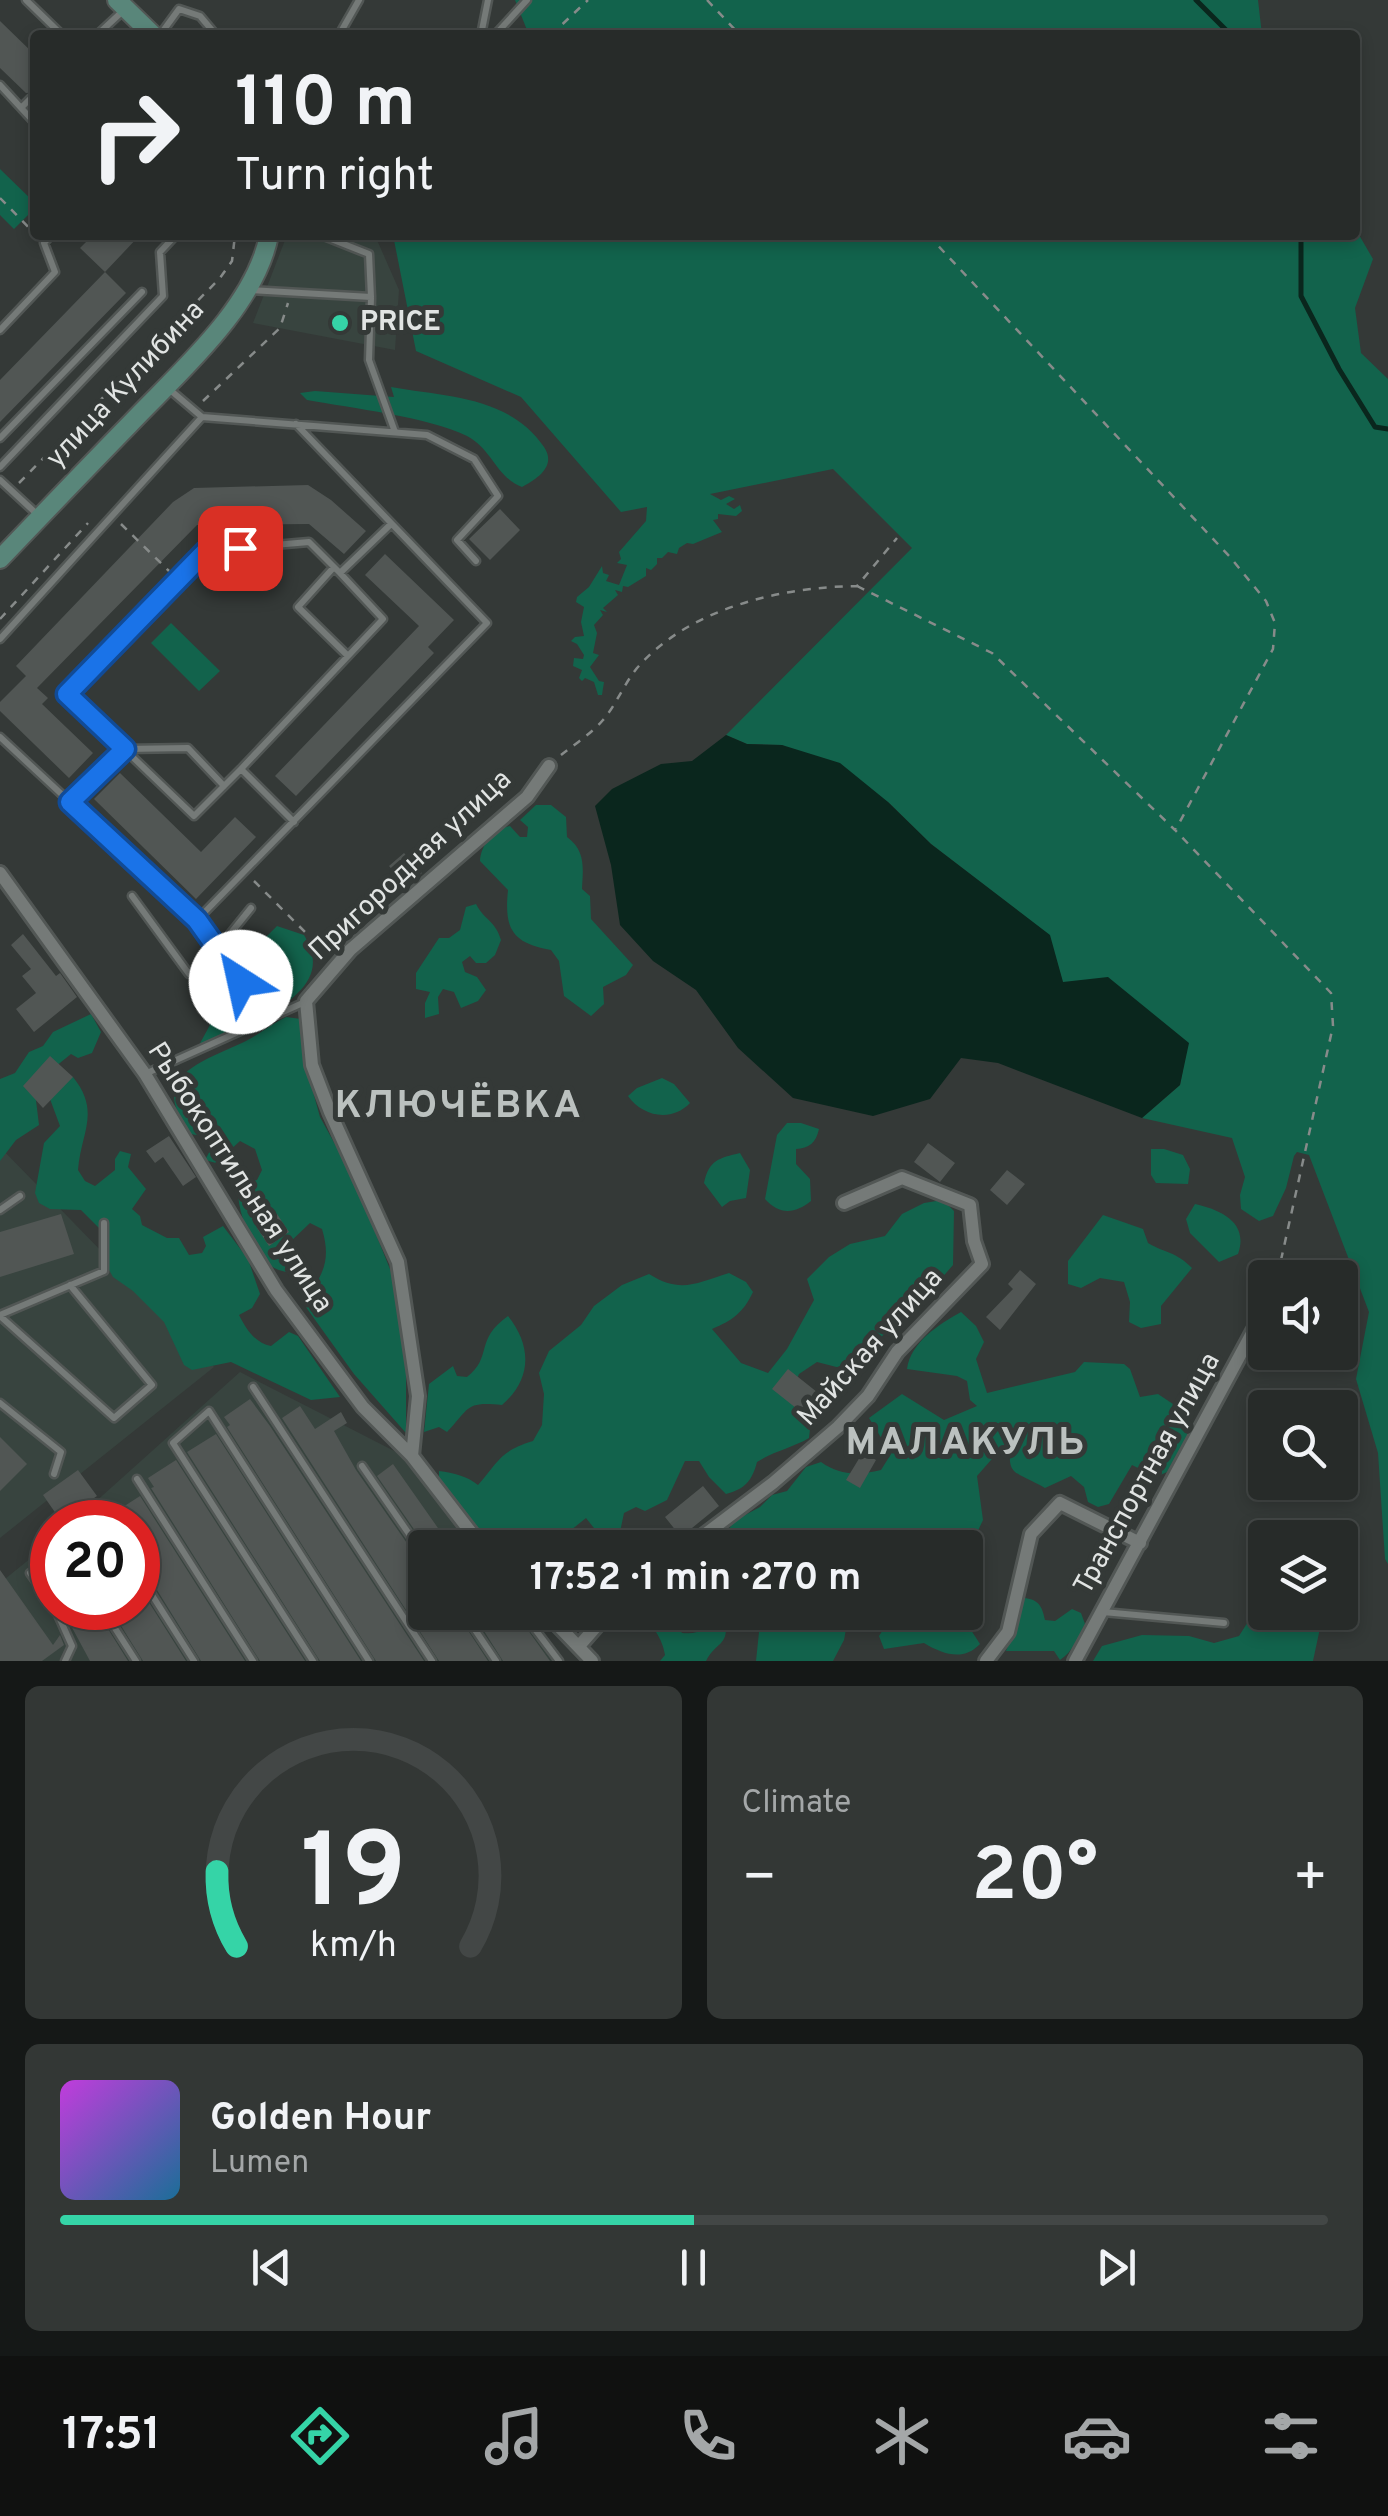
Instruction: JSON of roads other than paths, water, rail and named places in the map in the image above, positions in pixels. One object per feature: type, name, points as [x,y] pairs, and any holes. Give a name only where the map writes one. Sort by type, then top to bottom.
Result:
[{"type":"main road","points":[[121,4],[151,30]]},
{"type":"main road","name":"улица Кулибина","points":[[0,558],[214,335],[248,290],[268,240]]},
{"type":"street","name":"Пригородная улица","points":[[306,1001],[350,950],[528,798],[549,766]]},
{"type":"street","name":"Рыбокоптильная улица","points":[[0,874],[145,1074],[276,1290],[363,1407],[412,1456],[469,1530]]},
{"type":"street","points":[[306,1001],[312,1065],[398,1262],[418,1396],[412,1456]]},
{"type":"street","name":"Майская улица","points":[[711,1530],[838,1427],[868,1396],[897,1352],[982,1264],[974,1242],[970,1206],[902,1178],[844,1203]]},
{"type":"street","name":"Транспортная улица","points":[[1074,1661],[1248,1342]]},
{"type":"street","points":[[986,1661],[1008,1632],[1031,1534],[1060,1502],[1140,1543]]},
{"type":"street","points":[[562,1630],[592,1661]]},
{"type":"street","points":[[578,1646],[593,1630]]},
{"type":"lane","points":[[26,0],[57,30]]},
{"type":"lane","points":[[161,30],[182,0]]},
{"type":"lane","points":[[342,30],[359,0]]},
{"type":"lane","points":[[482,30],[488,0]]},
{"type":"lane","points":[[500,30],[528,0]]},
{"type":"lane","points":[[101,30],[121,4]]},
{"type":"lane","points":[[179,9],[200,16],[212,30]]},
{"type":"lane","points":[[0,84],[30,116]]},
{"type":"lane","points":[[22,106],[30,99]]},
{"type":"lane","points":[[0,330],[55,272],[46,240]]},
{"type":"lane","points":[[0,466],[163,296],[160,252],[171,240]]},
{"type":"lane","points":[[333,240],[369,254],[368,360],[394,432]]},
{"type":"lane","points":[[248,290],[371,297]]},
{"type":"lane","points":[[0,438],[142,292]]},
{"type":"lane","points":[[165,386],[202,417],[427,434],[474,459],[498,496],[457,540],[476,561]]},
{"type":"lane","points":[[0,639],[202,417]]},
{"type":"lane","points":[[197,920],[487,623],[296,424]]},
{"type":"lane","points":[[0,480],[40,517]]},
{"type":"lane","points":[[348,656],[298,607],[391,524]]},
{"type":"lane","points":[[308,542],[337,570],[383,618],[194,816],[67,694],[206,551],[308,542]]},
{"type":"lane","points":[[0,737],[197,920],[241,982]]},
{"type":"lane","points":[[70,802],[125,749],[188,748],[224,786]]},
{"type":"lane","points":[[241,769],[294,822]]},
{"type":"lane","points":[[132,896],[189,974],[218,950],[251,908]]},
{"type":"lane","points":[[145,1074],[306,1001]]},
{"type":"lane","points":[[0,1210],[20,1196]]},
{"type":"lane","points":[[70,1285],[152,1384],[114,1418],[0,1316],[70,1285],[104,1271],[104,1224]]},
{"type":"lane","points":[[254,1387],[432,1661]]},
{"type":"lane","points":[[0,1403],[61,1452],[54,1474]]},
{"type":"lane","points":[[312,1661],[173,1444],[209,1411],[370,1661]]},
{"type":"lane","points":[[362,1466],[408,1532]]},
{"type":"lane","points":[[137,1479],[253,1661]]},
{"type":"lane","points":[[160,1608],[194,1661]]},
{"type":"lane","points":[[1102,1612],[1224,1623]]},
{"type":"lane","points":[[65,1630],[72,1646],[65,1661]]},
{"type":"lane","points":[[116,1630],[136,1661]]},
{"type":"lane","points":[[475,1630],[496,1661]]},
{"type":"lane","points":[[536,1630],[559,1661]]},
{"type":"waterway","points":[[1196,0],[1226,30]]},
{"type":"waterway","points":[[1301,240],[1301,296],[1375,427],[1388,429]]},
{"type":"place","name":"PRICE","points":[[340,323]]},
{"type":"district","name":"КЛЮЧЁВКА","points":[[459,1107]]},
{"type":"district","name":"МАЛАКУЛЬ","points":[[966,1444]]}]
